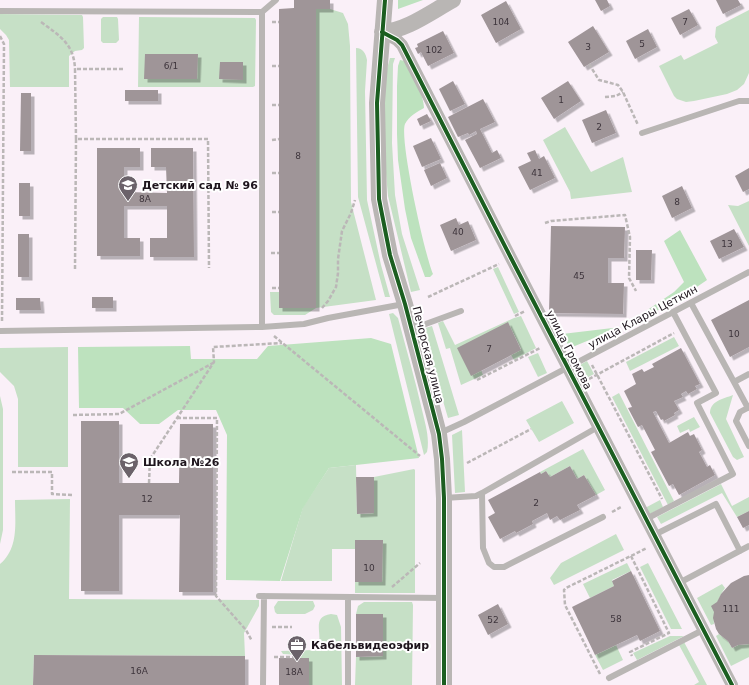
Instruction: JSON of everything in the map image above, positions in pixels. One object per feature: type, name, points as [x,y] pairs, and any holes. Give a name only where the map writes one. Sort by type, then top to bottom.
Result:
[{"type":"street","name":"Печорская улица","points":[[385,0],[377,103],[378,199],[390,255],[412,329],[439,434],[444,498],[444,685]]},
{"type":"street","points":[[382,32],[394,31],[404,27],[452,0]]},
{"type":"street","name":"улица Громова","points":[[382,32],[397,40],[402,45],[732,685]]},
{"type":"lane","points":[[0,11],[262,12],[276,0]]},
{"type":"lane","points":[[262,12],[262,327]]},
{"type":"lane","points":[[642,133],[739,101],[749,101]]},
{"type":"lane","name":"улица Клары Цеткин","points":[[439,434],[568,368],[749,272]]},
{"type":"lane","points":[[691,303],[749,408],[740,412],[736,421],[749,446]]},
{"type":"lane","points":[[1,331],[262,327],[304,324],[328,318],[405,304]]},
{"type":"lane","points":[[412,329],[461,311]]},
{"type":"lane","points":[[646,519],[733,474],[697,403],[716,393],[673,312]]},
{"type":"lane","points":[[734,382],[749,374]]},
{"type":"lane","points":[[444,498],[476,496],[598,427]]},
{"type":"lane","points":[[482,493],[483,548],[489,563],[494,567],[504,567],[602,517]]},
{"type":"lane","points":[[656,539],[716,504],[740,551]]},
{"type":"lane","points":[[679,583],[749,546]]},
{"type":"lane","points":[[263,685],[261,596],[444,598]]},
{"type":"lane","points":[[348,597],[348,685]]},
{"type":"lane","points":[[610,677],[703,630]]},
{"type":"path","points":[[26,11],[68,44],[74,56],[76,139],[75,269]]},
{"type":"path","points":[[0,36],[4,44],[1,331]]},
{"type":"path","points":[[589,64],[599,80],[618,85],[623,92],[642,133]]},
{"type":"path","points":[[75,69],[124,69]]},
{"type":"path","points":[[605,97],[616,96],[623,92]]},
{"type":"path","points":[[76,139],[208,139],[209,268]]},
{"type":"path","points":[[320,310],[328,301],[336,287],[342,231],[351,213],[355,200]]},
{"type":"path","points":[[545,223],[551,221],[624,215],[630,237],[629,278],[636,291]]},
{"type":"path","points":[[428,297],[492,268]]},
{"type":"path","points":[[262,327],[420,456]]},
{"type":"path","points":[[577,386],[682,329]]},
{"type":"path","points":[[149,483],[150,459],[213,363],[213,347],[282,343]]},
{"type":"path","points":[[477,380],[540,348]]},
{"type":"path","points":[[588,357],[667,508]]},
{"type":"path","points":[[73,415],[119,414],[213,363]]},
{"type":"path","points":[[176,418],[217,418],[216,596],[250,636]]},
{"type":"path","points":[[467,464],[531,429]]},
{"type":"path","points":[[12,472],[52,472],[52,494],[73,495]]},
{"type":"path","points":[[610,677],[605,679],[600,675],[566,605],[564,590],[631,556],[656,539]]},
{"type":"path","points":[[631,556],[669,633],[630,652],[636,664]]},
{"type":"path","points":[[381,597],[420,563]]},
{"type":"path","points":[[269,627],[292,627]]},
{"type":"path","points":[[269,657],[294,658]]},
{"type":"green space","points":[[398,0],[423,0],[398,9]]},
{"type":"green space","points":[[316,9],[330,9],[343,13],[348,24],[350,46],[351,202],[376,300],[316,308]]},
{"type":"green space","points":[[749,10],[749,73],[744,84],[737,90],[727,94],[686,102],[677,99],[659,66],[681,55],[684,60],[718,43],[715,37],[716,27]]},
{"type":"green space","points":[[0,14],[82,15],[84,48],[82,50],[75,51],[69,56],[69,87],[10,87],[9,40],[0,29]]},
{"type":"green space","points":[[103,17],[117,17],[118,19],[119,40],[116,43],[103,43],[101,41],[101,19]]},
{"type":"green space","points":[[139,17],[255,18],[255,86],[138,87]]},
{"type":"green space","points":[[356,48],[361,49],[364,52],[367,60],[365,91],[367,200],[381,265],[390,297],[385,297],[358,197]]},
{"type":"green space","points":[[390,58],[395,58],[393,64],[392,143],[395,195],[402,234],[420,290],[411,292],[388,196],[383,140],[385,76]]},
{"type":"green space","points":[[400,60],[405,61],[420,90],[424,108],[413,114],[407,121],[405,124],[404,134],[414,198],[424,245],[433,274],[430,277],[425,277],[411,238],[398,160],[397,86],[398,66]]},
{"type":"green space","points":[[565,127],[591,172],[623,157],[632,192],[571,199],[570,192],[543,140]]},
{"type":"green space","points":[[749,201],[749,246],[728,205],[738,206]]},
{"type":"green space","points":[[680,230],[707,280],[688,293],[634,324],[631,324],[631,321],[674,292],[684,282],[664,241]]},
{"type":"green space","points":[[498,267],[519,312],[514,314],[493,269]]},
{"type":"green space","points":[[270,292],[279,292],[279,308],[316,308],[305,315],[274,315],[271,312]]},
{"type":"green space","points":[[393,313],[398,318],[426,425],[428,447],[427,452],[424,455],[389,314]]},
{"type":"green space","points":[[521,316],[536,348],[514,360],[511,355],[521,349],[508,323],[481,370],[483,375],[461,385],[450,348],[446,349],[438,323],[443,321],[455,345]]},
{"type":"green space","points":[[432,326],[459,415],[448,418],[422,329]]},
{"type":"green space","points":[[621,327],[570,348],[562,334]]},
{"type":"green space","points":[[674,337],[679,346],[630,371],[626,362]]},
{"type":"green space","points":[[371,338],[391,344],[419,458],[329,468],[303,508],[280,581],[226,580],[227,435],[216,410],[178,410],[159,424],[140,424],[123,408],[79,408],[78,347],[190,346],[191,359],[257,359],[268,346]]},
{"type":"green space","points":[[68,347],[68,467],[18,467],[18,399],[14,386],[0,372],[0,348]]},
{"type":"green space","points":[[538,353],[547,373],[538,377],[528,357]]},
{"type":"green space","points":[[587,361],[594,374],[579,382],[572,369]]},
{"type":"green space","points":[[619,393],[674,501],[668,505],[612,397]]},
{"type":"green space","points":[[733,395],[726,419],[744,457],[737,460],[733,457],[710,413],[712,406],[715,403],[721,399]]},
{"type":"green space","points":[[0,396],[3,409],[3,530],[0,544]]},
{"type":"green space","points":[[562,401],[574,423],[539,442],[526,420]]},
{"type":"green space","points":[[694,417],[700,427],[690,432],[689,429],[680,433],[677,426]]},
{"type":"green space","points":[[462,430],[465,492],[455,493],[452,435]]},
{"type":"green space","points":[[583,449],[605,490],[596,495],[584,475],[577,479],[570,466],[550,477],[546,471],[541,474],[540,472]]},
{"type":"green space","points":[[356,465],[357,514],[374,513],[374,477],[415,470],[415,593],[355,593],[355,582],[382,582],[382,540],[355,540],[355,549],[332,549],[332,581],[281,581],[303,507],[329,468]]},
{"type":"green space","points":[[721,484],[732,506],[749,497],[749,511],[737,517],[722,493],[661,524],[657,517]]},
{"type":"green space","points":[[70,499],[69,599],[259,600],[259,606],[244,633],[245,656],[34,655],[33,685],[0,685],[0,564],[6,558],[15,535],[15,500]]},
{"type":"green space","points":[[660,500],[663,507],[648,515],[645,508]]},
{"type":"green space","points":[[616,534],[624,550],[554,585],[550,578],[561,563]]},
{"type":"green space","points":[[627,563],[631,571],[612,580],[614,586],[590,598],[583,584]]},
{"type":"green space","points":[[648,563],[682,629],[671,629],[640,567]]},
{"type":"green space","points":[[722,584],[725,588],[716,605],[714,624],[711,625],[697,598]]},
{"type":"green space","points":[[278,601],[313,601],[315,606],[313,610],[305,614],[277,614],[274,607]]},
{"type":"green space","points":[[364,602],[412,602],[412,685],[355,685],[356,657],[383,656],[383,614],[356,614],[358,606]]},
{"type":"green space","points":[[331,614],[337,615],[341,627],[342,685],[309,685],[300,655],[283,654],[281,651],[315,650],[319,640],[320,619]]},
{"type":"green space","points":[[719,634],[728,641],[732,648],[738,645],[749,644],[749,657],[731,666],[716,636]]},
{"type":"green space","points":[[670,636],[684,636],[637,660],[633,653]]},
{"type":"green space","points":[[684,642],[707,685],[694,685],[699,682],[679,645]]},
{"type":"green space","points":[[616,645],[623,660],[603,670],[595,655]]},
{"type":"building","points":[[294,0],[330,0],[330,9],[316,9],[316,308],[279,308],[279,9],[294,8]]},
{"type":"building","points":[[595,0],[607,0],[610,6],[601,11]]},
{"type":"building","points":[[716,0],[738,0],[741,5],[723,14]]},
{"type":"building","points":[[506,1],[521,29],[496,43],[481,15]]},
{"type":"building","points":[[689,9],[698,25],[680,35],[671,18]]},
{"type":"building","points":[[593,26],[609,52],[584,67],[568,42]]},
{"type":"building","points":[[648,29],[657,47],[635,59],[626,41]]},
{"type":"building","points":[[443,31],[454,53],[428,66],[421,52],[418,54],[415,48],[418,47],[417,44]]},
{"type":"building","points":[[145,54],[198,54],[197,79],[144,79]]},
{"type":"building","points":[[220,62],[243,62],[243,80],[219,79]]},
{"type":"building","points":[[453,81],[465,104],[450,111],[439,89]]},
{"type":"building","points":[[568,81],[581,101],[554,119],[541,98]]},
{"type":"building","points":[[125,90],[158,90],[158,101],[125,101]]},
{"type":"building","points":[[21,93],[31,93],[31,151],[20,151]]},
{"type":"building","points":[[483,99],[495,122],[480,129],[492,153],[497,150],[501,158],[480,168],[465,140],[477,134],[476,131],[469,135],[468,133],[458,137],[448,117]]},
{"type":"building","points":[[606,110],[616,133],[592,143],[582,120]]},
{"type":"building","points":[[427,114],[431,121],[420,126],[417,119]]},
{"type":"building","points":[[431,138],[441,159],[422,167],[413,146]]},
{"type":"building","points":[[97,148],[140,148],[140,167],[124,167],[124,192],[167,193],[166,167],[151,167],[151,148],[193,148],[194,257],[150,257],[150,238],[167,238],[167,206],[124,206],[124,238],[140,238],[140,256],[97,256]]},
{"type":"building","points":[[535,150],[539,159],[544,156],[555,178],[530,190],[518,167],[531,161],[527,153]]},
{"type":"building","points":[[440,163],[447,178],[431,186],[424,170]]},
{"type":"building","points":[[749,168],[749,189],[743,192],[735,176]]},
{"type":"building","points":[[19,183],[30,183],[30,216],[19,216]]},
{"type":"building","points":[[682,186],[692,208],[672,218],[662,196]]},
{"type":"building","points":[[456,218],[459,225],[468,221],[476,240],[451,251],[440,225]]},
{"type":"building","points":[[551,226],[625,227],[624,258],[608,258],[608,283],[624,283],[623,314],[549,313]]},
{"type":"building","points":[[734,229],[744,247],[719,259],[710,241]]},
{"type":"building","points":[[18,234],[29,234],[29,277],[18,277]]},
{"type":"building","points":[[636,250],[652,250],[651,280],[636,280]]},
{"type":"building","points":[[92,297],[113,297],[113,308],[92,308]]},
{"type":"building","points":[[16,298],[40,298],[41,310],[16,310]]},
{"type":"building","points":[[749,300],[749,347],[730,357],[711,320]]},
{"type":"building","points":[[508,322],[521,350],[471,376],[457,348]]},
{"type":"building","points":[[681,348],[700,384],[695,386],[697,389],[688,394],[686,391],[681,394],[683,397],[674,401],[679,410],[674,413],[675,415],[664,421],[663,419],[661,420],[656,411],[653,412],[669,443],[688,432],[690,436],[694,434],[702,450],[699,452],[707,467],[710,465],[715,475],[679,495],[673,484],[669,486],[651,452],[655,450],[642,425],[638,427],[628,408],[632,407],[624,391],[636,384],[632,374],[642,369],[644,372],[654,367],[652,364]]},
{"type":"building","points":[[81,421],[119,421],[119,483],[179,483],[180,424],[213,424],[213,592],[179,592],[180,515],[119,515],[119,591],[81,591]]},
{"type":"building","points":[[570,466],[577,479],[584,475],[596,495],[577,505],[580,510],[560,520],[557,516],[550,520],[547,513],[532,521],[533,524],[500,539],[488,517],[495,513],[488,500],[540,472],[541,474],[546,471],[550,477]]},
{"type":"building","points":[[356,477],[374,477],[374,513],[357,514]]},
{"type":"building","points":[[749,511],[749,525],[743,528],[737,517]]},
{"type":"building","points":[[355,540],[383,540],[382,582],[355,582]]},
{"type":"building","points":[[631,571],[660,631],[640,641],[637,635],[595,655],[572,607],[614,586],[612,581]]},
{"type":"building","points":[[749,575],[749,644],[738,645],[732,648],[728,641],[719,634],[716,629],[713,618],[714,612],[711,606],[717,602],[721,594],[731,583]]},
{"type":"building","points":[[498,604],[508,624],[488,635],[478,615]]},
{"type":"building","points":[[356,614],[383,614],[383,656],[356,657]]},
{"type":"building","points":[[34,655],[245,656],[245,685],[33,685]]},
{"type":"building","points":[[279,658],[309,658],[309,685],[279,685]]},
{"type":"cycle path","points":[[385,0],[377,103],[379,199],[390,255],[405,304],[439,434],[444,498],[444,685]]},
{"type":"cycle path","points":[[382,32],[397,40],[402,45],[732,685]]},
{"type":"place","name":"Детский сад № 96","points":[[128,202]]},
{"type":"place","name":"Школа №26","points":[[129,479]]},
{"type":"place","name":"Кабельвидеоэфир","points":[[297,662]]}]
